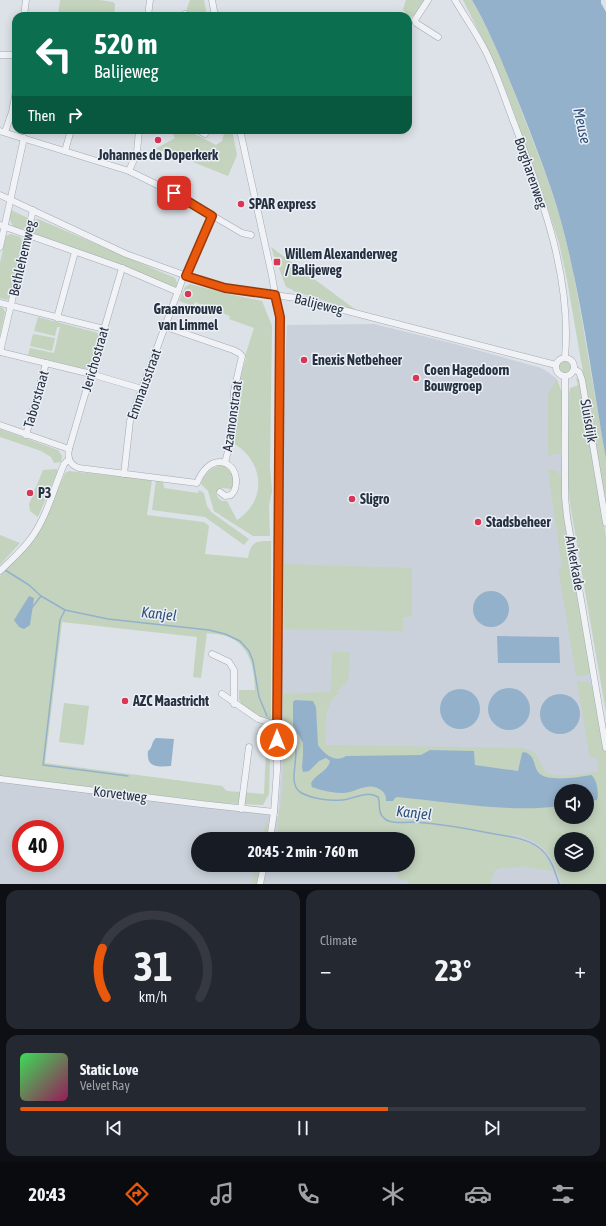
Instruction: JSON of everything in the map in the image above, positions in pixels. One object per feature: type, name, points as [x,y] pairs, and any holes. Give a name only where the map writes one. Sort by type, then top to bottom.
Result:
[{"type":"street","points":[[24,12],[26,0]]},
{"type":"street","points":[[148,12],[150,0]]},
{"type":"street","points":[[212,0],[214,12]]},
{"type":"street","points":[[428,0],[416,20],[416,23],[438,37]]},
{"type":"street","name":"Borgharenweg","points":[[455,0],[486,53],[495,73],[535,179],[551,231],[559,265],[564,301],[566,341],[565,357]]},
{"type":"street","points":[[0,55],[12,56]]},
{"type":"street","points":[[12,112],[3,131],[129,172],[174,193],[242,233],[251,235]]},
{"type":"street","points":[[65,151],[70,134]]},
{"type":"street","points":[[129,172],[137,152],[139,134]]},
{"type":"street","points":[[241,134],[280,324],[277,770],[271,832]]},
{"type":"street","name":"Bethlehemweg","points":[[0,247],[2,225],[10,199],[24,138]]},
{"type":"street","name":"Balijeweg","points":[[0,195],[126,254],[185,276],[225,288],[297,298],[556,364]]},
{"type":"street","name":"Bethlehemweg","points":[[0,352],[33,210]]},
{"type":"street","name":"Emmausstraat","points":[[124,474],[130,422],[178,292],[212,216]]},
{"type":"street","points":[[2,225],[122,268],[178,292]]},
{"type":"street","points":[[57,318],[75,252]]},
{"type":"street","name":"Jerichostraat","points":[[69,459],[69,450],[122,268]]},
{"type":"street","points":[[0,303],[104,329]]},
{"type":"street","name":"Azamonstraat","points":[[166,327],[233,350],[242,356],[234,391],[233,431],[225,463]]},
{"type":"street","points":[[0,352],[91,374],[142,389]]},
{"type":"street","points":[[565,357],[573,362],[574,369],[570,374],[565,376],[558,373],[556,364],[559,360],[565,357]]},
{"type":"street","name":"Taborstraat","points":[[26,434],[46,363]]},
{"type":"street","name":"Sluisdijk","points":[[574,369],[580,374],[582,380],[606,523]]},
{"type":"street","name":"Ankerkade","points":[[565,376],[565,497],[567,517],[606,748]]},
{"type":"street","points":[[0,425],[69,450]]},
{"type":"street","points":[[0,571],[26,545],[36,531],[65,463],[69,459],[72,465],[79,468],[198,483],[202,472],[207,467],[220,462],[225,463],[234,474],[236,484],[235,490],[231,495],[225,496],[220,492]]},
{"type":"street","points":[[212,654],[230,662],[234,670],[234,704]]},
{"type":"street","points":[[222,694],[234,704],[258,719],[277,725]]},
{"type":"street","points":[[241,809],[249,747]]},
{"type":"street","name":"Korvetweg","points":[[0,779],[274,812]]},
{"type":"street","points":[[260,884],[263,872]]},
{"type":"shaded area","points":[[374,324],[455,344],[541,368],[557,379],[561,453],[606,737],[606,884],[0,884],[0,777],[278,816],[281,771],[283,409],[287,325]]},
{"type":"green space","points":[[60,0],[99,0],[113,2],[115,4],[114,12],[58,12]]},
{"type":"green space","points":[[190,0],[204,0],[206,12],[186,11]]},
{"type":"green space","points":[[406,0],[427,0],[417,15],[412,17],[412,12],[405,12],[403,9]]},
{"type":"green space","points":[[463,0],[472,0],[504,65],[546,175],[561,220],[572,265],[606,459],[606,505],[567,280],[559,243],[506,91],[492,58]]},
{"type":"green space","points":[[173,134],[195,134],[216,145],[222,141],[224,134],[233,134],[237,155],[228,176],[173,154],[155,149],[175,138]]},
{"type":"green space","points":[[11,210],[28,218],[26,226],[22,230],[18,229],[11,223]]},
{"type":"green space","points":[[38,219],[175,278],[177,283],[175,289],[34,235],[31,228],[34,220]]},
{"type":"green space","points":[[11,234],[20,237],[22,241],[9,298],[7,300],[0,298],[0,263],[6,236]]},
{"type":"green space","points":[[271,247],[356,310],[293,291],[286,287],[279,268],[281,267],[279,261],[276,262]]},
{"type":"green space","points":[[190,284],[262,301],[272,326],[270,467],[272,491],[269,506],[270,536],[253,536],[214,511],[208,491],[201,484],[204,477],[215,467],[223,465],[228,469],[233,476],[234,485],[231,489],[222,488],[216,493],[218,498],[222,501],[227,501],[237,520],[247,512],[254,502],[258,492],[256,470],[251,460],[233,443],[236,425],[236,392],[254,328],[229,319],[230,316],[195,302],[193,306],[179,301],[185,287]]},
{"type":"green space","points":[[0,307],[3,308],[5,312],[0,335]]},
{"type":"green space","points":[[38,317],[98,333],[99,336],[89,368],[85,369],[28,355],[30,348],[54,353],[60,327],[57,327],[55,336],[34,331]]},
{"type":"green space","points":[[33,334],[55,338],[52,351],[30,346]]},
{"type":"green space","points":[[563,361],[567,361],[571,367],[567,373],[563,373],[559,369],[559,365]]},
{"type":"green space","points":[[576,378],[579,380],[580,385],[606,537],[606,713],[571,510],[567,478],[569,394],[570,388],[578,385]]},
{"type":"green space","points":[[557,379],[562,393],[561,453],[548,456],[548,394]]},
{"type":"green space","points":[[0,429],[58,450],[62,456],[61,462],[54,463],[51,457],[41,451],[0,437]]},
{"type":"green space","points":[[57,469],[57,473],[38,517],[30,511],[29,504],[43,470]]},
{"type":"green space","points":[[548,470],[557,471],[561,477],[566,520],[592,671],[588,675],[576,676],[558,567],[562,567]]},
{"type":"green space","points":[[69,471],[152,480],[147,515],[204,522],[209,526],[205,554],[248,558],[252,546],[257,542],[271,541],[271,717],[268,720],[263,719],[241,703],[239,699],[239,690],[255,690],[254,674],[247,653],[236,641],[229,637],[207,633],[201,678],[193,677],[197,637],[62,622],[45,763],[222,786],[227,791],[264,794],[266,748],[264,748],[266,729],[259,728],[262,725],[268,725],[271,728],[269,794],[263,805],[220,803],[0,776],[0,576],[31,543],[50,507],[65,473]]},
{"type":"green space","points":[[156,480],[163,481],[164,488],[198,493],[199,490],[204,493],[207,506],[211,512],[249,539],[244,545],[205,517],[152,510]]},
{"type":"green space","points":[[0,535],[20,543],[0,565]]},
{"type":"green space","points":[[284,564],[412,568],[412,616],[403,617],[403,631],[284,629]]},
{"type":"green space","points":[[332,652],[350,652],[348,681],[336,692],[340,692],[330,703],[326,716],[326,745],[523,748],[535,753],[546,773],[565,775],[598,771],[597,758],[590,758],[577,681],[589,683],[596,690],[606,755],[606,884],[562,884],[558,872],[594,872],[594,832],[554,832],[554,863],[551,857],[540,845],[524,837],[513,834],[512,838],[526,842],[542,852],[550,863],[553,871],[522,866],[495,870],[490,884],[410,884],[406,880],[397,879],[398,872],[415,872],[415,832],[277,832],[283,786],[283,694],[331,692]],"holes":[[[295,700],[313,701],[316,707],[318,745],[330,757],[338,759],[346,756],[421,755],[430,750],[474,751],[475,765],[518,771],[522,753],[536,766],[539,773],[551,778],[557,779],[591,775],[597,800],[594,800],[594,824],[554,824],[554,807],[540,808],[499,807],[397,797],[386,801],[384,793],[378,788],[374,787],[362,787],[348,792],[331,792],[323,771],[330,763],[328,759],[323,759],[302,767],[303,743],[293,725]]]},
{"type":"green space","points":[[64,703],[89,706],[84,745],[59,742]]},
{"type":"green space","points":[[266,820],[268,826],[267,832],[263,832]]},
{"type":"green space","points":[[254,872],[259,872],[256,884],[251,884]]},
{"type":"water","name":"Meuse","points":[[472,0],[601,0],[606,12],[606,459],[581,310],[561,221],[544,168],[512,86],[480,14]]},
{"type":"water","points":[[491,591],[504,596],[509,609],[504,622],[491,627],[478,622],[473,609],[478,596]]},
{"type":"water","points":[[29,596],[34,598],[30,625],[24,629],[19,627],[14,620]]},
{"type":"water","points":[[497,636],[559,637],[560,663],[498,663]]},
{"type":"water","points":[[509,688],[524,694],[530,709],[524,724],[509,730],[494,724],[488,709],[494,694]]},
{"type":"water","points":[[464,689],[471,692],[477,698],[480,709],[479,717],[471,726],[464,729],[456,729],[449,726],[441,717],[440,705],[443,698],[452,690]]},
{"type":"water","points":[[560,694],[568,696],[574,700],[578,706],[580,714],[578,722],[574,728],[568,732],[560,734],[552,732],[546,728],[542,722],[540,714],[542,706],[546,700],[552,696]]},
{"type":"water","points":[[295,700],[313,701],[316,707],[318,745],[330,757],[338,759],[346,756],[421,755],[430,750],[474,751],[475,765],[518,771],[522,753],[524,752],[530,755],[538,772],[542,775],[563,778],[591,775],[595,779],[597,786],[597,800],[594,800],[594,784],[554,784],[554,807],[541,808],[500,808],[397,797],[393,801],[386,801],[385,795],[382,791],[372,787],[344,793],[324,791],[312,787],[311,783],[327,767],[330,761],[326,758],[319,761],[309,771],[303,772],[303,743],[293,725],[293,702]]},
{"type":"water","points":[[156,738],[174,739],[171,766],[157,766],[149,761],[148,751]]},
{"type":"waterway","name":"Kanjel","points":[[5,570],[29,585],[41,596],[65,610],[108,619],[209,630],[225,634],[240,641],[249,651],[253,661],[259,697],[267,716]]},
{"type":"waterway","points":[[31,609],[41,596]]},
{"type":"waterway","name":"Kanjel","points":[[65,610],[60,620],[43,765],[128,776]]},
{"type":"waterway","name":"Kanjel","points":[[288,732],[296,746],[294,780],[296,787],[300,792],[315,798],[332,800],[342,800],[369,794],[374,795],[378,797],[381,815],[389,821],[452,826],[527,841],[538,847],[546,854],[554,869],[559,884]]},
{"type":"place","name":"Johannes de Doperkerk","points":[[158,140]]},
{"type":"place","name":"SPAR express","points":[[241,204]]},
{"type":"place","name":"Willem Alexanderweg / Balijeweg","points":[[277,262]]},
{"type":"place","name":"Graanvrouwe van Limmel","points":[[188,294]]},
{"type":"place","name":"Enexis Netbeheer","points":[[304,360]]},
{"type":"place","name":"Coen Hagedoorn Bouwgroep","points":[[416,378]]},
{"type":"place","name":"P3","points":[[30,493]]},
{"type":"place","name":"Sligro","points":[[352,499]]},
{"type":"place","name":"Stadsbeheer","points":[[478,522]]},
{"type":"place","name":"AZC Maastricht","points":[[125,701]]},
{"type":"route","points":[[174,193],[212,216],[186,276],[233,290],[275,295],[280,317],[277,564],[277,740]]}]
